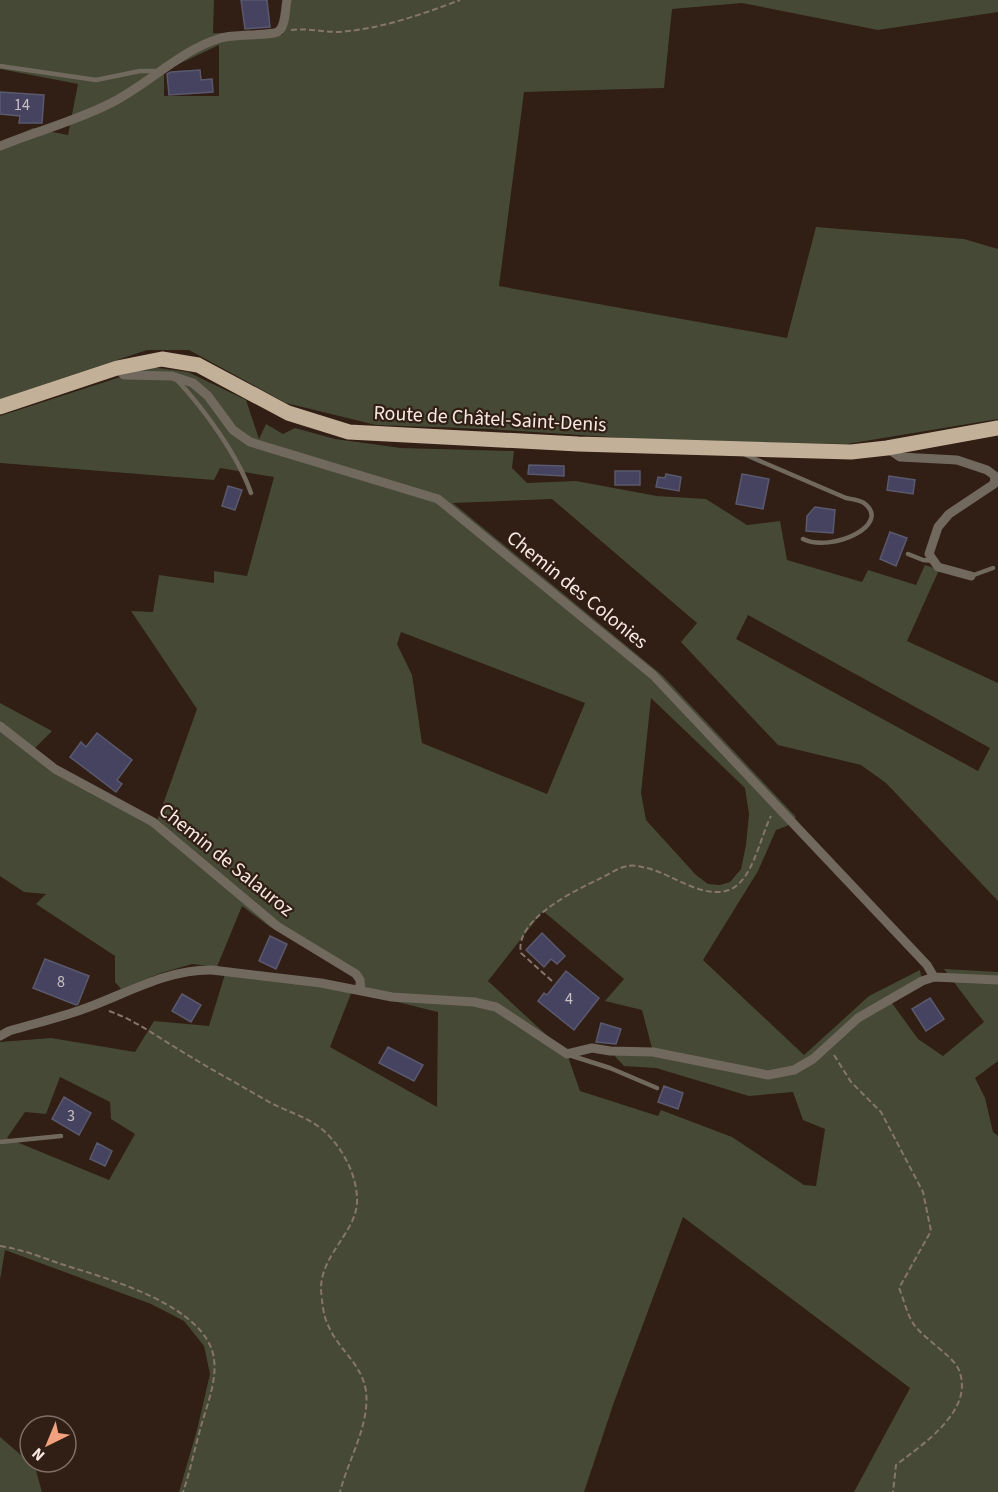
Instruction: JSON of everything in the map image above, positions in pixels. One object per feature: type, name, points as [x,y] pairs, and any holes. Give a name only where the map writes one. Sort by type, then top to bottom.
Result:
[{"type":"main road","name":"Route de Châtel-Saint-Denis","points":[[0,407],[117,368],[162,359],[198,365],[288,413],[350,432],[535,443],[851,452],[998,428]]},
{"type":"street","points":[[0,146],[113,102],[193,50],[220,38],[239,34],[272,34],[279,31],[288,0]]},
{"type":"street","name":"Chemin des Colonies","points":[[117,368],[124,375],[174,376],[193,382],[208,396],[233,430],[250,442],[438,499],[653,675],[927,965],[934,977]]},
{"type":"street","points":[[886,448],[900,456],[957,460],[987,470],[997,476],[994,484],[949,514],[938,527],[929,554],[939,567],[971,576]]},
{"type":"street","name":"Chemin de Salauroz","points":[[0,726],[55,769],[153,822],[277,926],[356,974],[360,980],[361,990]]},
{"type":"street","points":[[0,1036],[9,1031],[74,1013],[177,973],[198,970],[310,982],[392,997],[474,1002],[496,1007],[567,1054],[592,1048],[610,1051],[653,1052],[768,1075],[794,1070],[813,1059],[858,1018],[914,985],[934,977],[998,980]]},
{"type":"lane","points":[[0,66],[96,80],[140,71],[161,72]]},
{"type":"lane","points":[[174,376],[190,394],[229,449],[245,476],[251,493]]},
{"type":"lane","points":[[735,450],[846,498],[863,503],[870,511],[871,518],[868,524],[852,537],[819,544],[803,538]]},
{"type":"lane","points":[[908,554],[923,560],[934,561]]},
{"type":"lane","points":[[971,576],[993,568]]},
{"type":"lane","points":[[567,1054],[610,1068],[657,1088]]},
{"type":"lane","points":[[0,1142],[61,1136]]},
{"type":"path","points":[[279,31],[301,29],[336,32],[376,27],[410,18],[460,0]]},
{"type":"path","points":[[552,981],[521,953],[520,946],[522,937],[529,927],[556,902],[628,866],[645,867],[692,886],[715,892],[730,890],[742,881],[755,857],[776,805]]},
{"type":"path","points":[[97,1004],[104,1010],[141,1026],[279,1107],[307,1119],[327,1134],[345,1156],[355,1185],[356,1215],[325,1268],[321,1288],[327,1324],[357,1365],[366,1393],[364,1419],[344,1473],[340,1492]]},
{"type":"path","points":[[828,1045],[851,1082],[881,1112],[924,1192],[931,1231],[899,1288],[914,1325],[957,1366],[963,1386],[949,1418],[931,1439],[896,1465],[893,1492]]},
{"type":"path","points":[[0,1246],[23,1251],[152,1296],[183,1314],[204,1334],[214,1358],[212,1391],[183,1492]]},
{"type":"green space","points":[[0,0],[214,0],[213,33],[283,35],[284,0],[998,0],[998,12],[878,30],[742,3],[672,9],[664,88],[524,92],[499,286],[787,338],[816,227],[964,239],[998,249],[998,419],[847,444],[671,441],[489,429],[376,425],[286,403],[189,350],[147,350],[0,399],[0,143],[33,128],[68,135],[78,84],[0,69]],"holes":[[[219,45],[219,96],[164,96],[164,71]]]},
{"type":"green space","points":[[151,367],[188,372],[246,400],[259,439],[266,424],[283,434],[295,428],[335,439],[401,448],[514,451],[512,468],[527,483],[576,481],[657,496],[706,499],[747,525],[780,521],[787,560],[862,582],[868,570],[916,585],[925,565],[939,570],[907,641],[998,683],[998,901],[886,783],[861,765],[778,745],[681,642],[697,623],[552,499],[453,503],[662,675],[796,817],[787,826],[776,830],[758,871],[703,960],[804,1055],[869,996],[920,970],[922,981],[889,999],[918,1039],[943,1056],[984,1022],[944,969],[998,972],[998,1061],[975,1078],[985,1098],[993,1132],[998,1136],[998,1492],[854,1492],[910,1388],[683,1217],[613,1405],[584,1492],[179,1492],[210,1374],[204,1346],[184,1321],[151,1304],[5,1250],[0,1280],[0,1042],[51,1038],[135,1052],[154,1021],[209,1026],[226,971],[351,991],[357,981],[327,955],[270,927],[242,906],[217,967],[192,964],[161,973],[121,989],[115,982],[115,956],[36,904],[46,894],[24,892],[0,876],[0,703],[52,731],[34,749],[81,787],[157,821],[197,709],[131,611],[153,612],[159,575],[214,583],[214,571],[247,576],[274,477],[220,468],[214,480],[0,463],[0,416]],"holes":[[[748,615],[990,748],[978,771],[736,639]],[[401,632],[585,703],[547,794],[422,743],[412,675],[397,644]],[[651,698],[745,788],[749,814],[741,869],[730,882],[720,885],[708,884],[696,875],[646,820],[641,793]],[[543,911],[624,979],[605,1001],[642,1010],[653,1052],[610,1051],[624,1066],[656,1068],[749,1096],[793,1092],[803,1120],[825,1129],[816,1186],[804,1185],[732,1137],[661,1110],[658,1116],[580,1091],[567,1054],[488,981]],[[352,991],[438,1012],[437,1107],[330,1047]],[[60,1077],[110,1102],[111,1119],[135,1134],[109,1180],[7,1138],[25,1112],[46,1114]]]},
{"type":"green space","points":[[0,1437],[18,1452],[18,1474],[37,1474],[42,1492],[0,1492]]},
{"type":"building","points":[[241,0],[267,0],[270,27],[245,29]]},
{"type":"building","points":[[200,70],[201,80],[212,79],[213,92],[169,95],[167,74]]},
{"type":"building","points":[[0,92],[44,95],[42,123],[19,123],[20,116],[0,114]]},
{"type":"building","points":[[529,465],[564,466],[564,476],[528,474]]},
{"type":"building","points":[[615,471],[640,471],[640,485],[615,485]]},
{"type":"building","points":[[666,474],[681,477],[679,491],[656,487],[658,477],[665,478]]},
{"type":"building","points":[[742,474],[769,479],[763,509],[736,504]]},
{"type":"building","points":[[889,476],[915,480],[913,494],[887,490]]},
{"type":"building","points":[[228,486],[242,490],[235,510],[222,506]]},
{"type":"building","points":[[815,507],[835,510],[833,533],[806,531],[807,516]]},
{"type":"building","points":[[890,532],[907,538],[896,566],[880,559]]},
{"type":"building","points":[[97,733],[132,760],[117,780],[122,784],[116,792],[70,757],[81,742],[86,747]]},
{"type":"building","points":[[542,933],[565,956],[557,964],[551,959],[544,967],[526,950]]},
{"type":"building","points":[[270,936],[287,944],[276,969],[259,961]]},
{"type":"building","points":[[45,959],[89,976],[78,1004],[33,988]]},
{"type":"building","points":[[566,971],[599,998],[574,1030],[538,1001],[544,993],[547,995]]},
{"type":"building","points":[[182,994],[201,1005],[191,1022],[172,1011]]},
{"type":"building","points":[[930,998],[944,1019],[926,1031],[912,1009]]},
{"type":"building","points":[[601,1023],[621,1029],[616,1044],[596,1042]]},
{"type":"building","points":[[388,1047],[423,1065],[414,1081],[379,1063]]},
{"type":"building","points":[[664,1086],[683,1093],[678,1109],[658,1102]]},
{"type":"building","points":[[64,1097],[91,1113],[79,1135],[52,1119]]},
{"type":"building","points":[[97,1143],[112,1151],[105,1166],[90,1159]]}]
